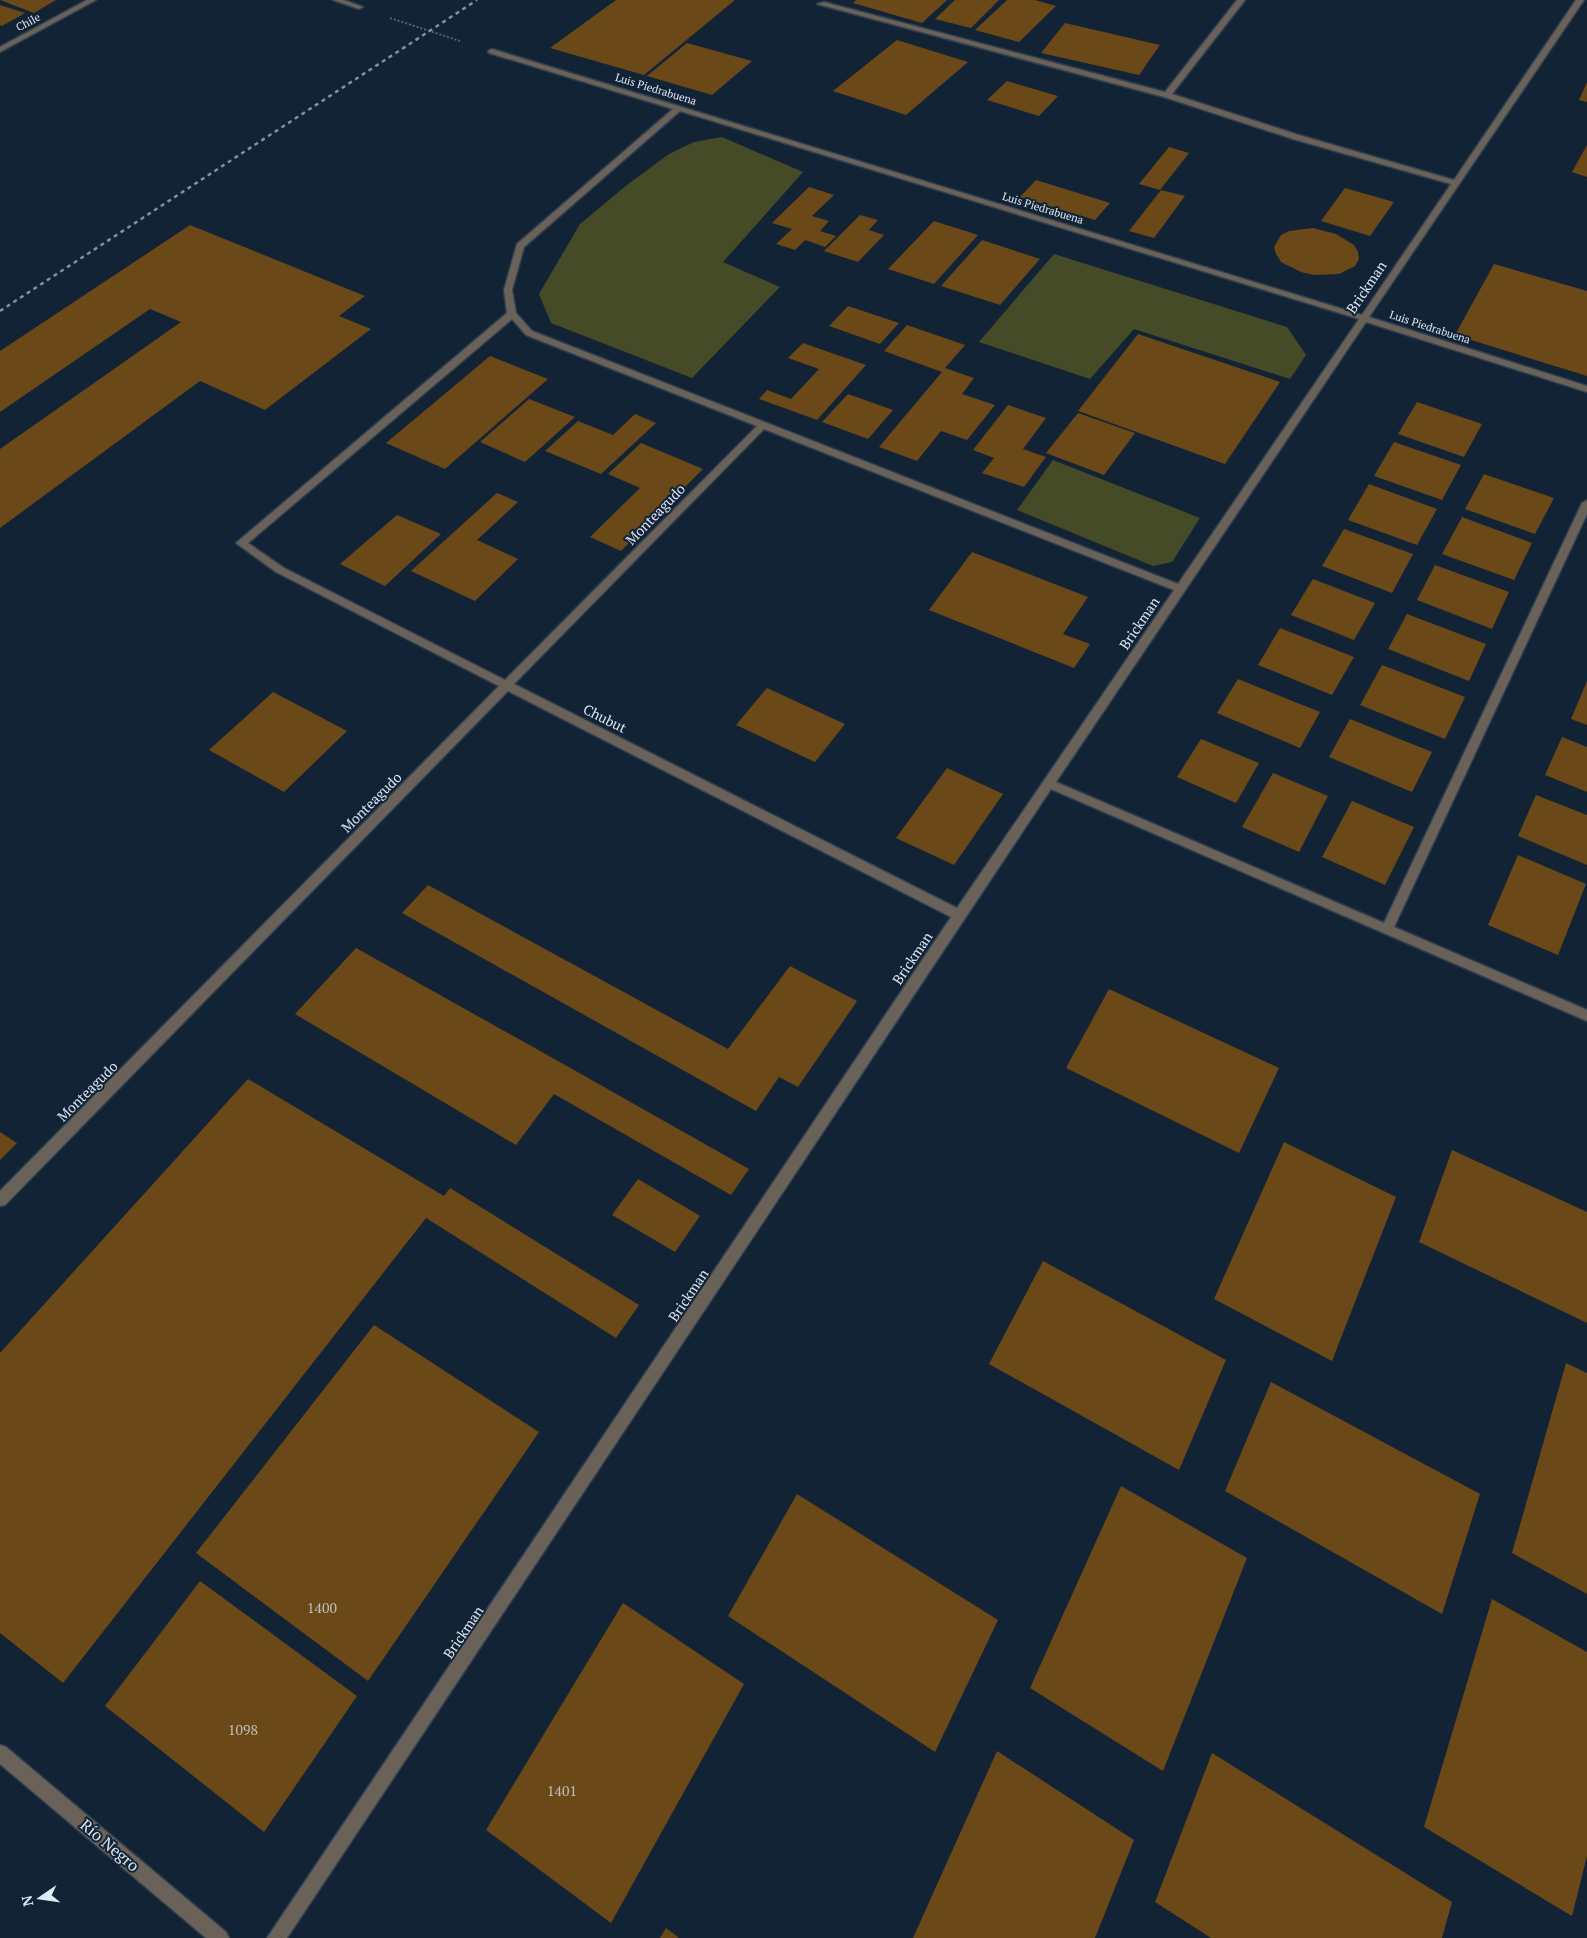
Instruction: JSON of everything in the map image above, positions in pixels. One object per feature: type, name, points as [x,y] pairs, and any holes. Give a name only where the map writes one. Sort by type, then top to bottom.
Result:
[{"type":"street","name":"Chile","points":[[0,50],[92,0]]},
{"type":"street","points":[[337,0],[359,7]]},
{"type":"street","points":[[1167,95],[1241,0]]},
{"type":"street","name":"Brickman","points":[[276,1938],[959,914],[1363,318],[1582,2]]},
{"type":"street","points":[[821,4],[1167,95],[1296,137],[1456,183]]},
{"type":"street","name":"Luis Piedrabuena","points":[[492,51],[1363,318],[1587,389]]},
{"type":"street","points":[[678,108],[574,201],[520,246],[508,290],[512,314],[529,333],[1180,589]]},
{"type":"street","name":"Chubut","points":[[512,314],[241,543],[280,570],[959,914]]},
{"type":"street","name":"Monteagudo","points":[[0,1200],[763,425]]},
{"type":"street","points":[[1387,930],[1587,504]]},
{"type":"street","points":[[1048,784],[1587,1016]]},
{"type":"street","name":"Río Negro","points":[[0,1753],[220,1938]]},
{"type":"path","points":[[359,7],[430,31]]},
{"type":"green space","points":[[722,137],[803,172],[723,262],[780,287],[692,378],[551,323],[539,294],[580,224],[627,185],[669,154],[694,142]]},
{"type":"green space","points":[[1054,254],[1287,327],[1306,355],[1290,379],[1134,329],[1090,379],[979,342]]},
{"type":"green space","points":[[1053,460],[1200,518],[1172,562],[1153,566],[1017,510]]},
{"type":"building","points":[[0,0],[56,0],[34,13]]},
{"type":"building","points":[[616,0],[735,0],[644,75],[550,48]]},
{"type":"building","points":[[856,0],[947,0],[922,23],[853,3]]},
{"type":"building","points":[[955,0],[999,0],[971,28],[935,19]]},
{"type":"building","points":[[1007,0],[1035,0],[1056,6],[1019,42],[975,30]]},
{"type":"building","points":[[0,5],[25,13],[2,26],[0,25]]},
{"type":"building","points":[[1065,23],[1160,45],[1139,75],[1041,53]]},
{"type":"building","points":[[897,40],[968,62],[906,115],[833,91]]},
{"type":"building","points":[[687,43],[752,61],[712,95],[647,76]]},
{"type":"building","points":[[1007,81],[1058,96],[1039,116],[987,100]]},
{"type":"building","points":[[1587,82],[1587,102],[1579,100]]},
{"type":"building","points":[[1587,145],[1587,177],[1572,172]]},
{"type":"building","points":[[1169,147],[1189,153],[1160,190],[1139,184]]},
{"type":"building","points":[[1036,180],[1110,203],[1095,220],[1020,197]]},
{"type":"building","points":[[809,187],[834,195],[812,216],[829,221],[820,231],[836,236],[825,247],[805,240],[795,250],[776,244],[792,229],[772,223]]},
{"type":"building","points":[[1345,188],[1394,202],[1370,236],[1321,221]]},
{"type":"building","points":[[1161,190],[1185,196],[1154,238],[1129,231]]},
{"type":"building","points":[[860,215],[878,220],[869,230],[884,235],[858,262],[824,251]]},
{"type":"building","points":[[934,221],[978,235],[934,284],[888,269]]},
{"type":"building","points":[[190,225],[365,296],[339,316],[371,329],[265,410],[200,381],[0,528],[0,449],[181,322],[150,309],[0,412],[0,351]]},
{"type":"building","points":[[1313,228],[1336,234],[1354,245],[1359,259],[1355,266],[1339,274],[1314,275],[1301,272],[1281,262],[1274,247],[1281,235],[1289,231]]},
{"type":"building","points":[[982,240],[1040,259],[1000,305],[941,286]]},
{"type":"building","points":[[1494,264],[1587,291],[1587,376],[1455,335]]},
{"type":"building","points":[[848,306],[899,323],[880,344],[829,326]]},
{"type":"building","points":[[907,325],[965,345],[945,368],[974,378],[962,394],[995,405],[967,440],[941,431],[917,461],[879,447],[942,372],[884,351]]},
{"type":"building","points":[[1138,334],[1280,382],[1225,464],[1078,411]]},
{"type":"building","points":[[803,343],[866,365],[817,420],[759,399],[767,390],[791,399],[819,369],[788,358]]},
{"type":"building","points":[[490,356],[548,379],[445,469],[386,443]]},
{"type":"building","points":[[848,394],[893,410],[868,439],[822,422]]},
{"type":"building","points":[[529,399],[575,417],[525,462],[480,442]]},
{"type":"building","points":[[1417,402],[1482,424],[1464,457],[1398,434]]},
{"type":"building","points":[[1008,405],[1046,418],[1023,449],[1046,457],[1024,487],[982,473],[994,458],[973,450]]},
{"type":"building","points":[[1078,413],[1135,433],[1104,475],[1046,453]]},
{"type":"building","points":[[635,414],[656,423],[601,474],[545,451],[578,421],[613,435]]},
{"type":"building","points":[[1394,442],[1461,465],[1442,500],[1374,476]]},
{"type":"building","points":[[641,443],[703,469],[621,551],[590,537],[640,488],[608,474]]},
{"type":"building","points":[[1484,474],[1554,498],[1535,534],[1465,509]]},
{"type":"building","points":[[1369,484],[1437,509],[1417,545],[1348,520]]},
{"type":"building","points":[[497,493],[518,502],[477,540],[518,559],[475,601],[411,571]]},
{"type":"building","points":[[397,515],[441,534],[385,586],[340,564]]},
{"type":"building","points":[[1462,517],[1532,543],[1514,580],[1442,554]]},
{"type":"building","points":[[1344,529],[1413,554],[1392,593],[1322,566]]},
{"type":"building","points":[[972,552],[1088,597],[1063,634],[1090,644],[1074,668],[929,610]]},
{"type":"building","points":[[1435,565],[1509,592],[1492,629],[1417,600]]},
{"type":"building","points":[[1313,579],[1375,603],[1354,640],[1291,615]]},
{"type":"building","points":[[1407,614],[1486,644],[1469,681],[1388,649]]},
{"type":"building","points":[[1280,628],[1354,657],[1332,695],[1258,665]]},
{"type":"building","points":[[1382,665],[1465,697],[1445,739],[1360,705]]},
{"type":"building","points":[[1238,679],[1320,712],[1300,748],[1217,713]]},
{"type":"building","points":[[1587,681],[1587,725],[1571,719]]},
{"type":"building","points":[[767,688],[845,724],[815,762],[736,725]]},
{"type":"building","points":[[273,692],[347,731],[284,792],[209,750]]},
{"type":"building","points":[[1350,719],[1432,752],[1412,792],[1329,757]]},
{"type":"building","points":[[1562,737],[1587,747],[1587,792],[1545,775]]},
{"type":"building","points":[[1201,739],[1259,763],[1236,803],[1177,777]]},
{"type":"building","points":[[947,768],[1003,794],[954,865],[896,838]]},
{"type":"building","points":[[1273,773],[1328,796],[1299,852],[1242,827]]},
{"type":"building","points":[[1536,795],[1587,815],[1587,865],[1518,836]]},
{"type":"building","points":[[1352,801],[1414,827],[1385,885],[1322,857]]},
{"type":"building","points":[[1518,855],[1586,884],[1558,955],[1488,925]]},
{"type":"building","points":[[428,885],[728,1049],[790,966],[857,1001],[798,1087],[779,1077],[756,1111],[402,913]]},
{"type":"building","points":[[356,948],[749,1169],[731,1195],[554,1094],[516,1145],[295,1014]]},
{"type":"building","points":[[1109,989],[1279,1068],[1239,1153],[1066,1068]]},
{"type":"building","points":[[248,1079],[444,1196],[450,1188],[639,1305],[616,1338],[426,1218],[63,1683],[0,1633],[0,1353]]},
{"type":"building","points":[[0,1132],[17,1143],[0,1160]]},
{"type":"building","points":[[1284,1142],[1396,1197],[1332,1361],[1214,1299]]},
{"type":"building","points":[[1452,1150],[1587,1212],[1587,1323],[1419,1242]]},
{"type":"building","points":[[638,1179],[700,1216],[675,1252],[612,1215]]},
{"type":"building","points":[[1043,1261],[1226,1360],[1179,1470],[989,1364]]},
{"type":"building","points":[[374,1325],[539,1432],[368,1681],[196,1553]]},
{"type":"building","points":[[1566,1363],[1587,1373],[1587,1594],[1512,1553]]},
{"type":"building","points":[[1271,1382],[1480,1494],[1442,1614],[1225,1491]]},
{"type":"building","points":[[1121,1486],[1247,1558],[1163,1771],[1030,1688]]},
{"type":"building","points":[[797,1494],[998,1620],[935,1752],[728,1616]]},
{"type":"building","points":[[200,1581],[357,1696],[264,1832],[105,1706]]},
{"type":"building","points":[[1492,1599],[1587,1652],[1587,1856],[1572,1916],[1424,1827]]},
{"type":"building","points":[[623,1603],[744,1684],[611,1923],[486,1830]]},
{"type":"building","points":[[997,1751],[1134,1840],[1095,1938],[913,1938]]},
{"type":"building","points":[[1212,1753],[1452,1902],[1442,1938],[1211,1938],[1155,1902]]},
{"type":"building","points":[[666,1928],[679,1938],[660,1938]]},
{"type":"railway","points":[[0,311],[477,0]]}]
